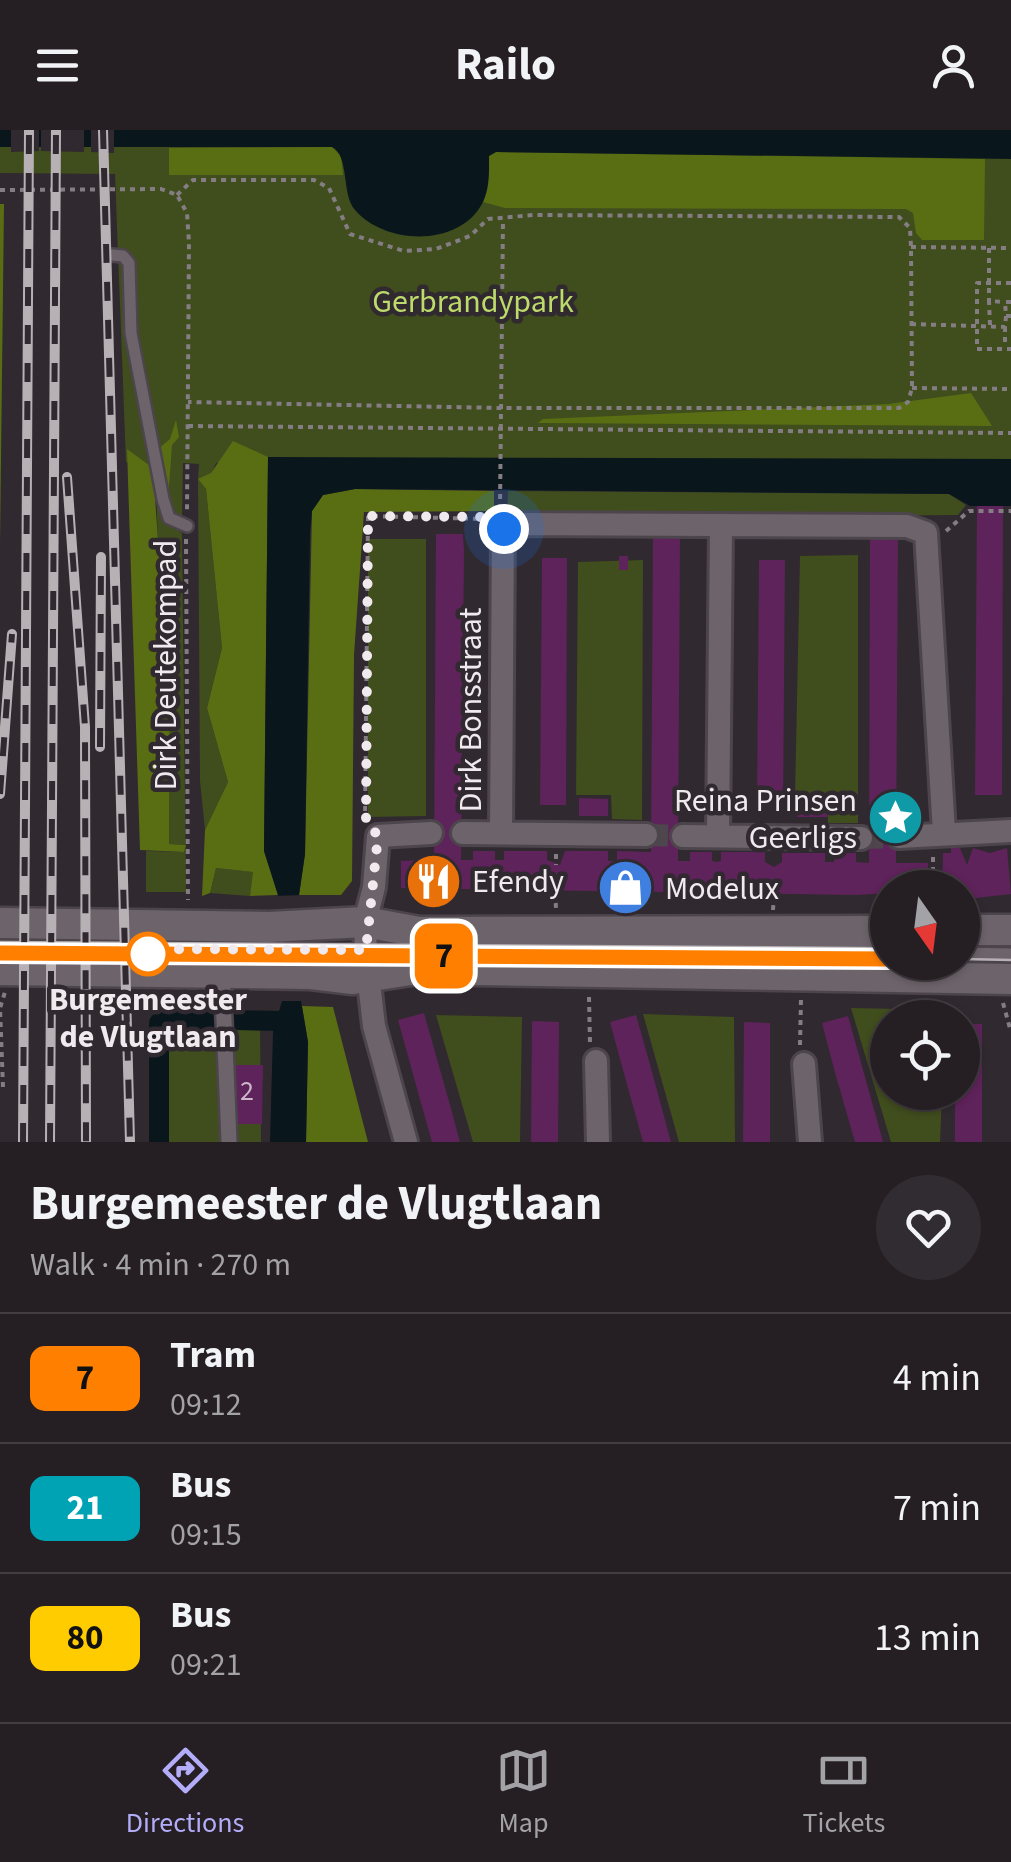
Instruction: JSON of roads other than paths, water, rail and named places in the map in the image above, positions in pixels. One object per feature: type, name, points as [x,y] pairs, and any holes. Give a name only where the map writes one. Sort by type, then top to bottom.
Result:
[{"type":"main road","points":[[0,922],[92,948],[222,972],[269,950],[366,950],[416,969],[1006,988]]},
{"type":"main road","points":[[980,930],[1011,930]]},
{"type":"main road","points":[[3,981],[92,948],[366,950],[419,932],[870,931]]},
{"type":"street","name":"Dirk Bonsstraat","points":[[501,832],[502,518],[514,524],[720,526]]},
{"type":"street","points":[[718,836],[720,526],[908,526],[926,534],[939,834]]},
{"type":"street","points":[[900,837],[1011,831]]},
{"type":"street","points":[[406,1142],[374,1026],[366,950],[378,836],[432,833]]},
{"type":"street","points":[[463,833],[646,835]]},
{"type":"street","points":[[683,836],[861,838]]},
{"type":"street","points":[[222,972],[228,1141]]},
{"type":"street","points":[[596,1061],[598,1142]]},
{"type":"street","points":[[804,1064],[810,1142]]},
{"type":"lane","points":[[112,256],[123,256],[129,263],[131,333],[163,499],[170,518],[187,526]]},
{"type":"lane","points":[[0,948],[92,948]]},
{"type":"lane","points":[[366,950],[870,953]]},
{"type":"lane","points":[[980,954],[1011,954]]},
{"type":"waterway","points":[[159,1142],[159,1023],[164,1019],[213,1020]]},
{"type":"waterway","points":[[235,1020],[284,1021]]},
{"type":"tunnel","points":[[646,835],[683,836]]},
{"type":"tunnel","points":[[861,838],[899,837]]},
{"type":"tram line","points":[[0,942],[870,948]]},
{"type":"tram line","name":"7","points":[[0,953],[870,959]]},
{"type":"tram line","points":[[980,959],[1011,960]]},
{"type":"railway","points":[[23,1142],[29,130]]},
{"type":"railway","points":[[50,1142],[56,130]]},
{"type":"railway","points":[[103,130],[130,1142]]},
{"type":"railway","points":[[67,477],[85,727],[86,1142]]},
{"type":"railway","points":[[100,747],[101,557]]},
{"type":"railway","points":[[0,794],[12,634]]},
{"type":"place","name":"Reina Prinsen Geerligs","points":[[896,818]]},
{"type":"place","name":"Efendy","points":[[433,881]]},
{"type":"place","name":"Modelux","points":[[626,888]]},
{"type":"place","name":"Burgemeester de Vlugtlaan","points":[[148,954]]},
{"type":"park label","name":"Gerbrandypark","points":[[473,301]]}]
